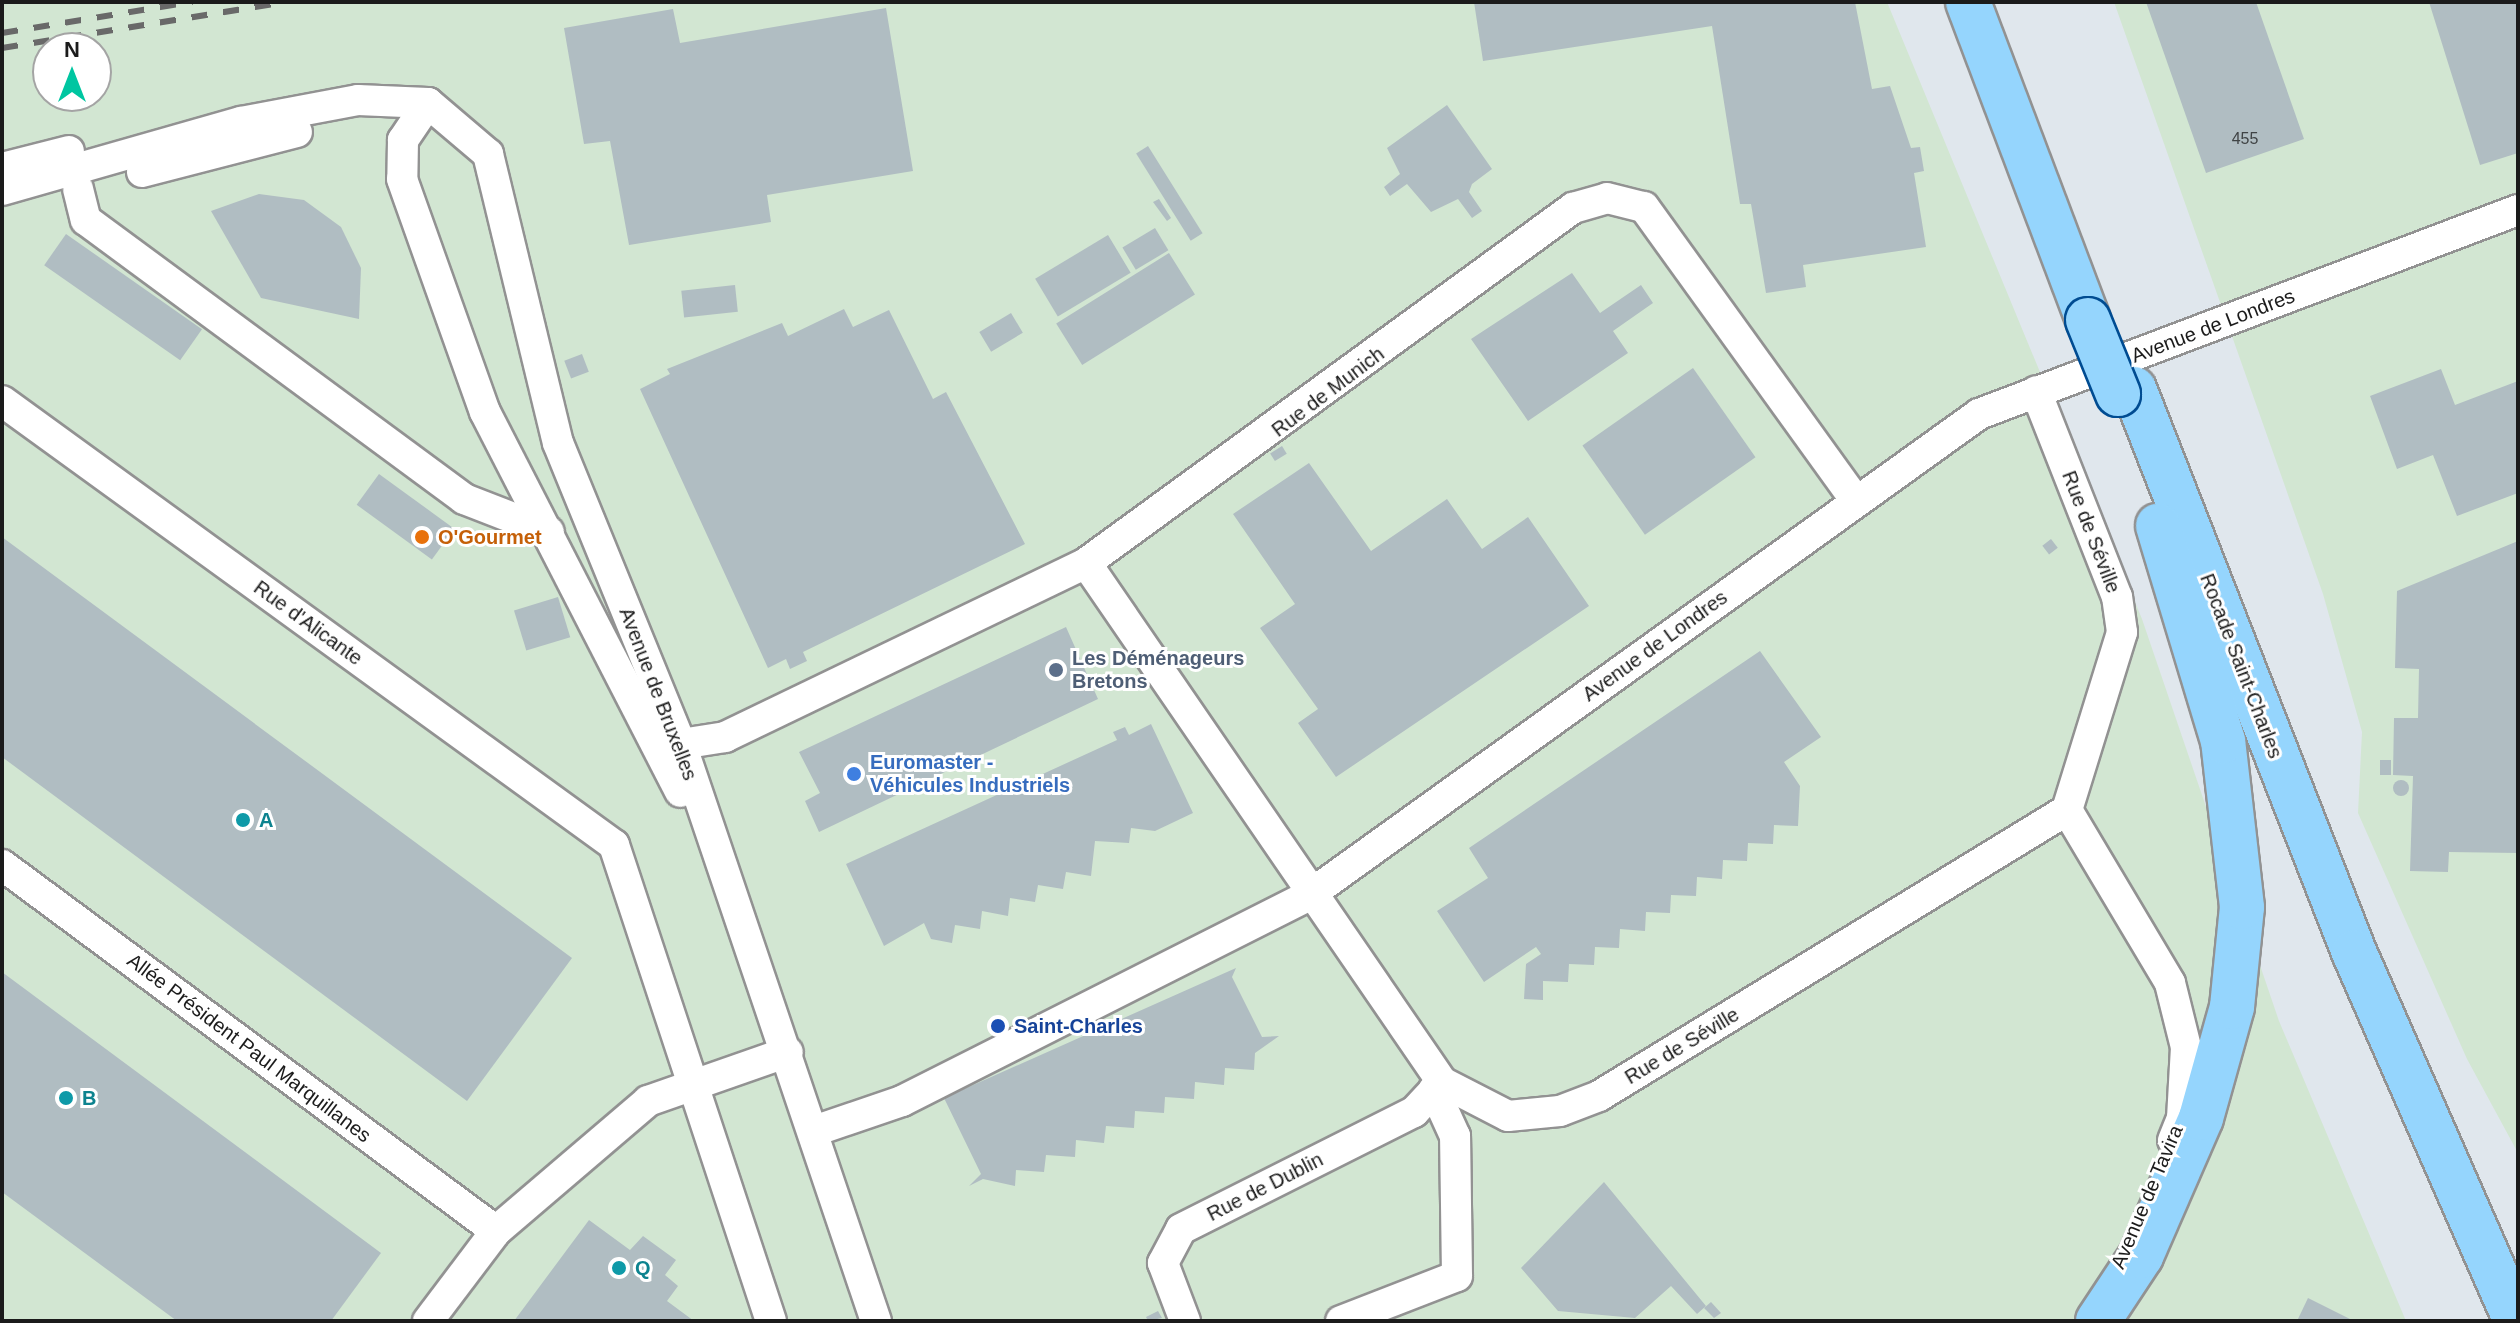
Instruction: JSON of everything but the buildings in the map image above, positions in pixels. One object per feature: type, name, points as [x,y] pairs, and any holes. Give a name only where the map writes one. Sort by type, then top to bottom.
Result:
[{"type":"main road","name":"Rocade Saint-Charles","points":[[1968,2],[2354,952],[2516,1321]]},
{"type":"main road","name":"Rocade Saint-Charles","points":[[1987,2],[2098,318]]},
{"type":"main road","name":"Rocade Saint-Charles","points":[[2126,391],[2139,458],[2312,927],[2485,1321]]},
{"type":"main road","points":[[2098,1321],[2141,1256],[2201,1118],[2232,1007],[2242,907],[2223,741],[2139,458]]},
{"type":"street","points":[[2,168],[306,89],[371,85],[428,103]]},
{"type":"street","points":[[2,190],[241,122],[358,100],[428,103]]},
{"type":"street","name":"Avenue de Bruxelles","points":[[428,103],[488,154],[558,443],[681,744],[717,865],[788,1052],[876,1321]]},
{"type":"street","points":[[2,210],[428,103]]},
{"type":"street","points":[[428,103],[403,140],[402,179],[485,412],[717,865]]},
{"type":"street","points":[[78,189],[86,220],[464,499],[549,532]]},
{"type":"street","name":"Rue de Munich","points":[[681,744],[725,737],[1086,563],[1573,208],[1607,198],[1644,207],[1856,501]]},
{"type":"street","name":"Avenue de Londres","points":[[814,1131],[902,1101],[1308,896],[1979,414],[2518,210]]},
{"type":"street","name":"Rue de Séville","points":[[1086,563],[1308,896],[1347,940],[1438,1086],[1508,1116],[1560,1111],[1599,1096],[2067,810],[2122,632],[2117,597],[2036,391]]},
{"type":"street","name":"Rue d'Alicante","points":[[2,401],[614,845],[695,1080]]},
{"type":"street","name":"Avenue de Tavira","points":[[2067,810],[2170,983],[2186,1047],[2182,1118],[2090,1321]]},
{"type":"street","name":"Allée Président Paul Marquillanes","points":[[2,865],[496,1231]]},
{"type":"street","points":[[428,1321],[496,1231],[648,1101],[695,1080],[788,1052]]},
{"type":"street","points":[[695,1080],[771,1321]]},
{"type":"street","points":[[1341,1321],[1457,1276],[1455,1136],[1438,1086]]},
{"type":"street","name":"Rue de Dublin","points":[[1185,1321],[1163,1263],[1181,1229],[1414,1112],[1438,1086]]},
{"type":"shaded area","name":"Saint-Charles","points":[[2,2],[1887,2],[2142,619],[2279,1021],[2406,1321],[2,1321]]},
{"type":"shaded area","points":[[2114,2],[2518,2],[2518,1153],[2467,1059],[2358,813],[2362,732],[2323,594]]},
{"type":"railway","points":[[2,33],[192,2]]},
{"type":"railway","points":[[2,48],[286,2]]},
{"type":"place","name":"O'Gourmet","points":[[422,537]]},
{"type":"place","name":"Les Déménageurs Bretons","points":[[1056,670]]},
{"type":"place","name":"Euromaster - Véhicules Industriels","points":[[854,774]]},
{"type":"place","name":"A","points":[[243,820]]},
{"type":"place","name":"Saint-Charles","points":[[998,1026]]},
{"type":"place","name":"B","points":[[66,1098]]},
{"type":"place","name":"Q","points":[[619,1268]]}]
